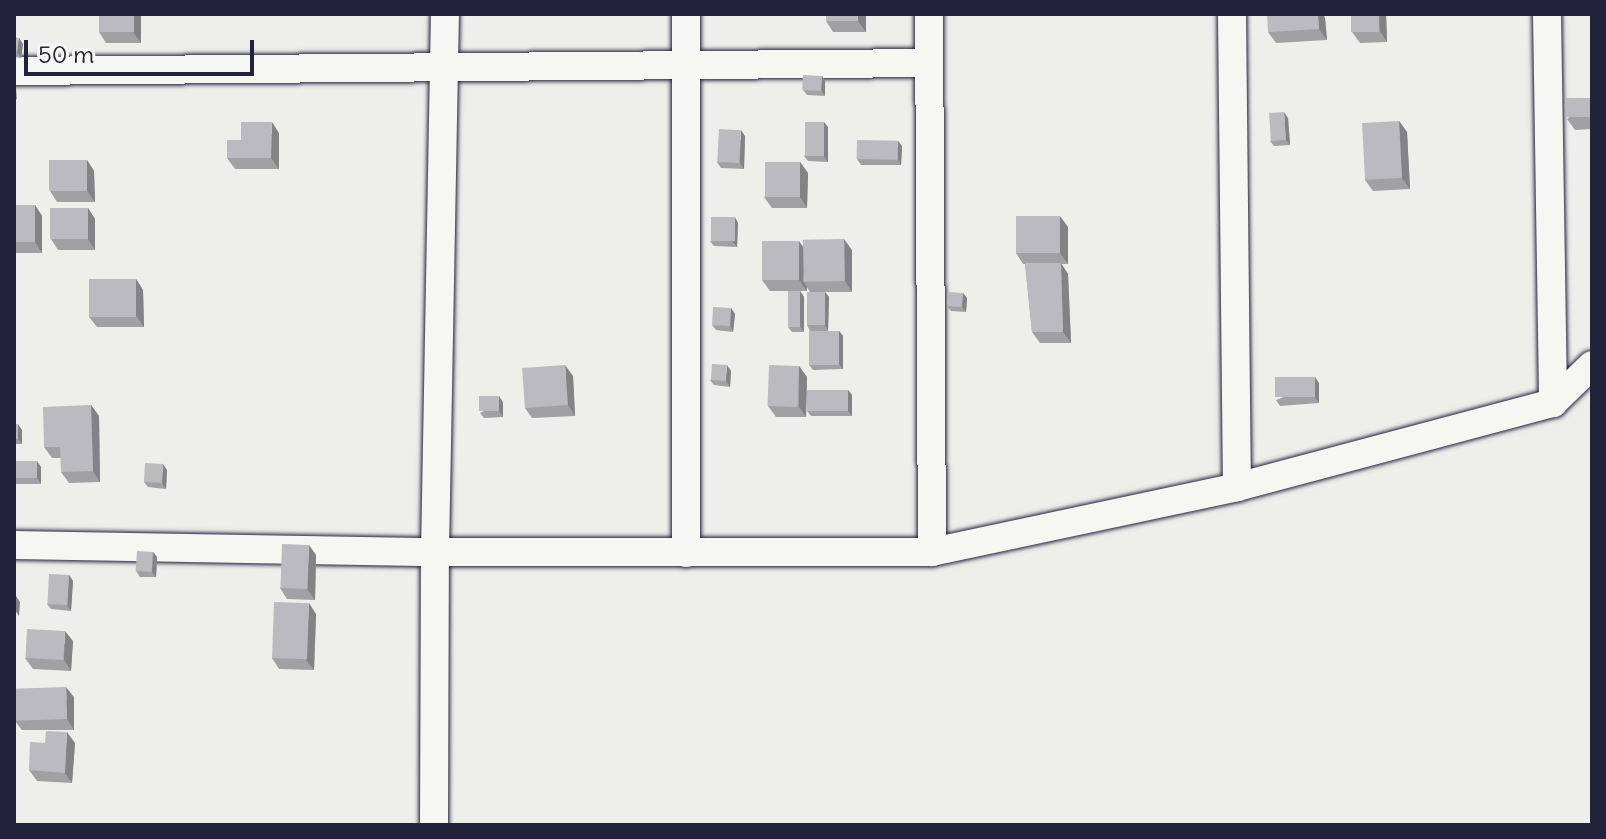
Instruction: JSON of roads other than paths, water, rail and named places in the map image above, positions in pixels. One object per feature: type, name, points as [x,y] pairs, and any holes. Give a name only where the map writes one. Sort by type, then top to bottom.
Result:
[{"type":"street","points":[[434,825],[435,552],[445,14]]},
{"type":"street","points":[[686,14],[686,553]]},
{"type":"street","points":[[929,14],[932,552]]},
{"type":"street","points":[[1232,14],[1237,487]]},
{"type":"street","points":[[1547,14],[1553,403]]},
{"type":"street","points":[[14,71],[929,63]]},
{"type":"street","points":[[14,545],[435,552],[932,552],[1237,487],[1553,403],[1592,365]]}]
